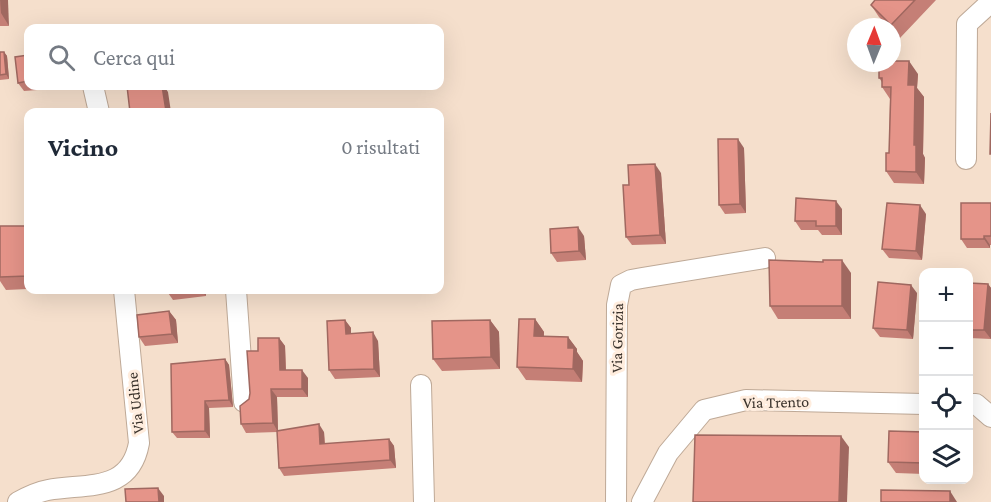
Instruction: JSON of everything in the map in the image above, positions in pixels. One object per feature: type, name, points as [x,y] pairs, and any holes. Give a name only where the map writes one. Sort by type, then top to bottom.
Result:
[{"type":"street","points":[[966,159],[967,24],[991,2]]},
{"type":"street","points":[[94,90],[98,108]]},
{"type":"street","name":"Via Gorizia","points":[[616,502],[617,305],[621,285],[631,280],[765,258]]},
{"type":"street","name":"Via Udine","points":[[18,502],[34,494],[51,490],[103,484],[116,479],[133,463],[140,443],[124,294]]},
{"type":"street","points":[[236,294],[244,402]]},
{"type":"street","points":[[421,385],[424,502]]},
{"type":"street","name":"Via Trento","points":[[642,502],[668,453],[704,410],[746,400],[919,404]]},
{"type":"street","points":[[973,404],[991,417]]},
{"type":"building","points":[[875,0],[915,0],[898,18],[884,18],[871,5]]},
{"type":"building","points":[[0,52],[4,52],[6,74],[0,75]]},
{"type":"building","points":[[24,56],[24,82],[18,83],[15,57]]},
{"type":"building","points":[[901,61],[909,61],[908,85],[915,85],[916,172],[886,171],[886,153],[889,153],[891,87],[882,87],[882,78],[879,78],[879,72],[901,72]]},
{"type":"building","points":[[127,90],[163,90],[166,108],[130,108]]},
{"type":"building","points":[[718,139],[738,139],[740,204],[719,205]]},
{"type":"building","points":[[655,164],[660,235],[626,237],[623,185],[629,185],[628,165]]},
{"type":"building","points":[[796,198],[836,201],[836,226],[816,226],[816,221],[795,221]]},
{"type":"building","points":[[887,203],[920,205],[916,251],[882,249]]},
{"type":"building","points":[[961,203],[991,203],[991,236],[984,236],[984,239],[961,239]]},
{"type":"building","points":[[0,226],[24,226],[24,276],[0,277]]},
{"type":"building","points":[[578,227],[579,251],[551,253],[550,229]]},
{"type":"building","points":[[769,260],[823,262],[823,260],[842,260],[842,306],[770,306]]},
{"type":"building","points":[[878,282],[911,285],[907,330],[873,328]]},
{"type":"building","points":[[973,283],[988,284],[984,330],[973,330]]},
{"type":"building","points":[[169,311],[172,334],[139,337],[137,315]]},
{"type":"building","points":[[519,319],[535,319],[534,336],[568,337],[568,348],[574,348],[573,369],[517,367]]},
{"type":"building","points":[[345,320],[346,334],[373,332],[374,369],[329,370],[327,321]]},
{"type":"building","points":[[490,320],[491,357],[433,359],[432,321]]},
{"type":"building","points":[[258,338],[279,338],[280,370],[302,370],[302,389],[271,389],[273,423],[241,424],[240,406],[249,399],[250,393],[247,351],[258,351]]},
{"type":"building","points":[[225,359],[229,400],[205,401],[205,431],[172,432],[171,364]]},
{"type":"building","points":[[319,424],[320,444],[389,439],[390,460],[279,468],[277,431]]},
{"type":"building","points":[[889,431],[919,432],[919,463],[888,462]]},
{"type":"building","points":[[695,435],[841,436],[839,502],[693,502]]},
{"type":"building","points":[[158,488],[159,502],[126,502],[125,489]]},
{"type":"building","points":[[881,490],[950,491],[950,502],[881,502]]}]
